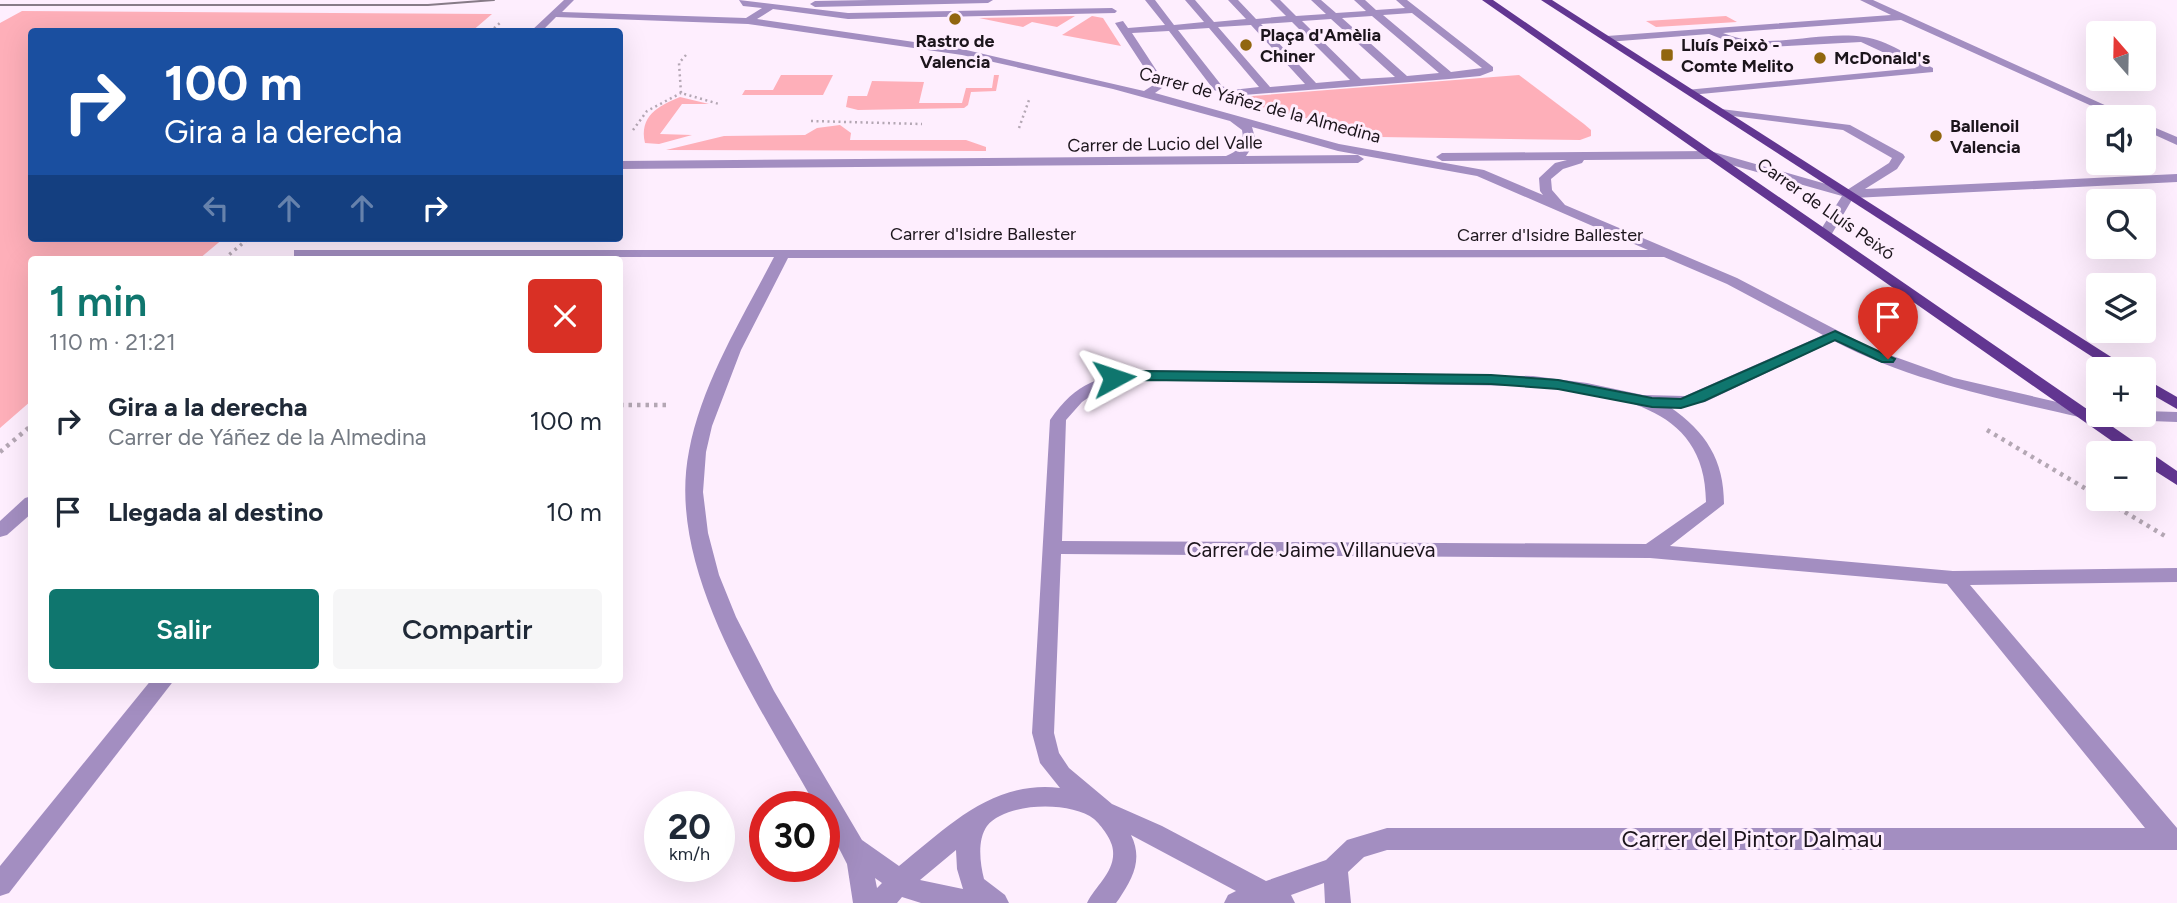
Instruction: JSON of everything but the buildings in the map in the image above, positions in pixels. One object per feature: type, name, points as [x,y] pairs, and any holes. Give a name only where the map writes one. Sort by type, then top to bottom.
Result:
[{"type":"main road","name":"Carrer de Lluís Peixó","points":[[1487,0],[1825,234],[2086,410]]},
{"type":"main road","name":"Carrer de Lluís Peixó","points":[[1546,0],[2103,357]]},
{"type":"main road","points":[[2156,391],[2177,404]]},
{"type":"main road","name":"Carrer de Lluís Peixó","points":[[2108,427],[2125,441]]},
{"type":"main road","name":"Carrer de Lluís Peixó","points":[[2156,465],[2177,479]]},
{"type":"street","points":[[539,28],[569,0]]},
{"type":"street","points":[[744,0],[746,4],[848,16],[1112,11]]},
{"type":"street","points":[[748,21],[771,6],[988,0]]},
{"type":"street","points":[[1104,0],[1161,85],[1146,94]]},
{"type":"street","points":[[1150,0],[1218,88],[1231,93],[1449,76],[1480,73],[1489,69],[1401,0]]},
{"type":"street","points":[[1191,0],[1268,90]]},
{"type":"street","points":[[1233,0],[1314,87]]},
{"type":"street","points":[[1275,0],[1359,83]]},
{"type":"street","points":[[1316,0],[1404,79]]},
{"type":"street","points":[[1359,0],[1449,76]]},
{"type":"street","points":[[1865,0],[2098,105]]},
{"type":"street","points":[[1125,31],[1414,10]]},
{"type":"street","name":"Carrer de Yáñez de la Almedina","points":[[553,14],[748,21],[962,52],[1146,94],[1338,147],[1480,173],[1732,281],[1867,352],[1949,382],[2086,412]]},
{"type":"street","points":[[1607,39],[1902,17]]},
{"type":"street","points":[[1690,92],[1929,70],[1872,41],[1861,39],[1753,45],[1732,42],[1712,32]]},
{"type":"street","points":[[1721,112],[1846,127],[1899,157],[1894,166],[1849,194],[1825,234]]},
{"type":"street","points":[[1226,161],[1243,153],[1250,141],[1248,129],[1231,117]]},
{"type":"street","points":[[2156,131],[2177,141]]},
{"type":"street","points":[[1563,209],[1546,191],[1545,178],[1568,162],[1616,155]]},
{"type":"street","name":"Carrer de Lucio del Valle","points":[[623,165],[1710,155],[1849,194],[2177,178]]},
{"type":"street","points":[[296,256],[311,242]]},
{"type":"street","points":[[783,254],[712,400],[697,452],[692,494],[706,573],[755,675],[818,790],[856,849],[865,885],[866,903]]},
{"type":"street","name":"Carrer d'Isidre Ballester","points":[[296,256],[1668,254]]},
{"type":"street","points":[[1100,903],[1111,892],[1122,872],[1126,850],[1103,811],[1060,775],[1048,756],[1043,733],[1058,421],[1071,400],[1090,386],[1114,378],[1145,375],[1495,379],[1584,388],[1652,403],[1681,403],[1699,398],[1835,335]]},
{"type":"street","points":[[1650,551],[1715,504],[1716,480],[1699,438],[1677,418],[1652,403]]},
{"type":"street","points":[[2156,416],[2177,417]]},
{"type":"street","points":[[0,531],[28,506]]},
{"type":"street","name":"Carrer de Jaime Villanueva","points":[[1051,547],[1650,551],[1954,578],[2177,575]]},
{"type":"street","points":[[1954,578],[2172,838]]},
{"type":"street","points":[[0,885],[161,683]]},
{"type":"street","points":[[881,903],[900,881],[983,813],[1030,797],[1054,796],[1103,811],[1153,834],[1273,898]]},
{"type":"street","points":[[983,813],[968,846],[968,866],[976,889],[996,903]]},
{"type":"street","name":"Carrer del Pintor Dalmau","points":[[1237,903],[1273,898],[1335,868],[1356,848],[1387,839],[2172,838]]},
{"type":"street","points":[[856,849],[911,889],[971,903]]},
{"type":"street","points":[[1335,868],[1338,903]]},
{"type":"path","points":[[681,93],[679,64],[689,52]]},
{"type":"path","points":[[633,141],[633,128],[640,116],[654,105],[681,93],[719,104]]},
{"type":"path","points":[[1017,136],[1032,93]]},
{"type":"path","points":[[228,256],[244,242]]},
{"type":"path","points":[[623,405],[672,405]]},
{"type":"path","points":[[1976,423],[2086,489]]},
{"type":"path","points":[[0,452],[28,428]]},
{"type":"path","points":[[2123,511],[2166,537]]},
{"type":"shaded area","points":[[22,11],[492,14],[476,28],[28,28],[28,242],[219,242],[203,256],[28,256],[28,404],[0,428],[0,23]]},
{"type":"shaded area","points":[[1075,16],[1057,27],[1032,22],[1023,27],[979,18]]},
{"type":"shaded area","points":[[1092,16],[1103,18],[1121,46],[1062,35]]},
{"type":"shaded area","points":[[1726,16],[1737,22],[1656,27],[1646,21]]},
{"type":"shaded area","points":[[781,75],[833,75],[823,95],[742,95],[745,90],[773,90]]},
{"type":"shaded area","points":[[994,75],[999,75],[996,91],[971,92],[968,105],[964,108],[858,110],[846,107],[848,96],[867,96],[872,81],[924,82],[919,103],[962,103],[966,88],[992,88]]},
{"type":"shaded area","points":[[1519,75],[1584,124],[1591,130],[1591,136],[1580,140],[1380,137],[1227,98]]},
{"type":"shaded area","points":[[680,97],[709,104],[682,104],[660,134],[692,135],[659,144],[645,143],[645,126],[652,113]]},
{"type":"shaded area","points":[[840,125],[851,133],[850,140],[966,140],[986,147],[986,151],[666,150],[724,136],[805,135],[817,128]]},
{"type":"tram line","points":[[0,5],[428,5],[494,0]]},
{"type":"place","name":"Rastro de Valencia","points":[[955,19]]},
{"type":"place","name":"Plaça d'Amèlia Chiner","points":[[1246,45]]},
{"type":"place","name":"Lluís Peixò - Comte Melito","points":[[1667,55]]},
{"type":"place","name":"McDonald's","points":[[1820,58]]},
{"type":"place","name":"Ballenoil Valencia","points":[[1936,136]]},
{"type":"route","points":[[1114,378],[1145,375],[1469,378],[1533,381],[1584,388],[1652,403],[1681,403],[1699,398],[1835,335],[1867,352],[1888,359]]}]
